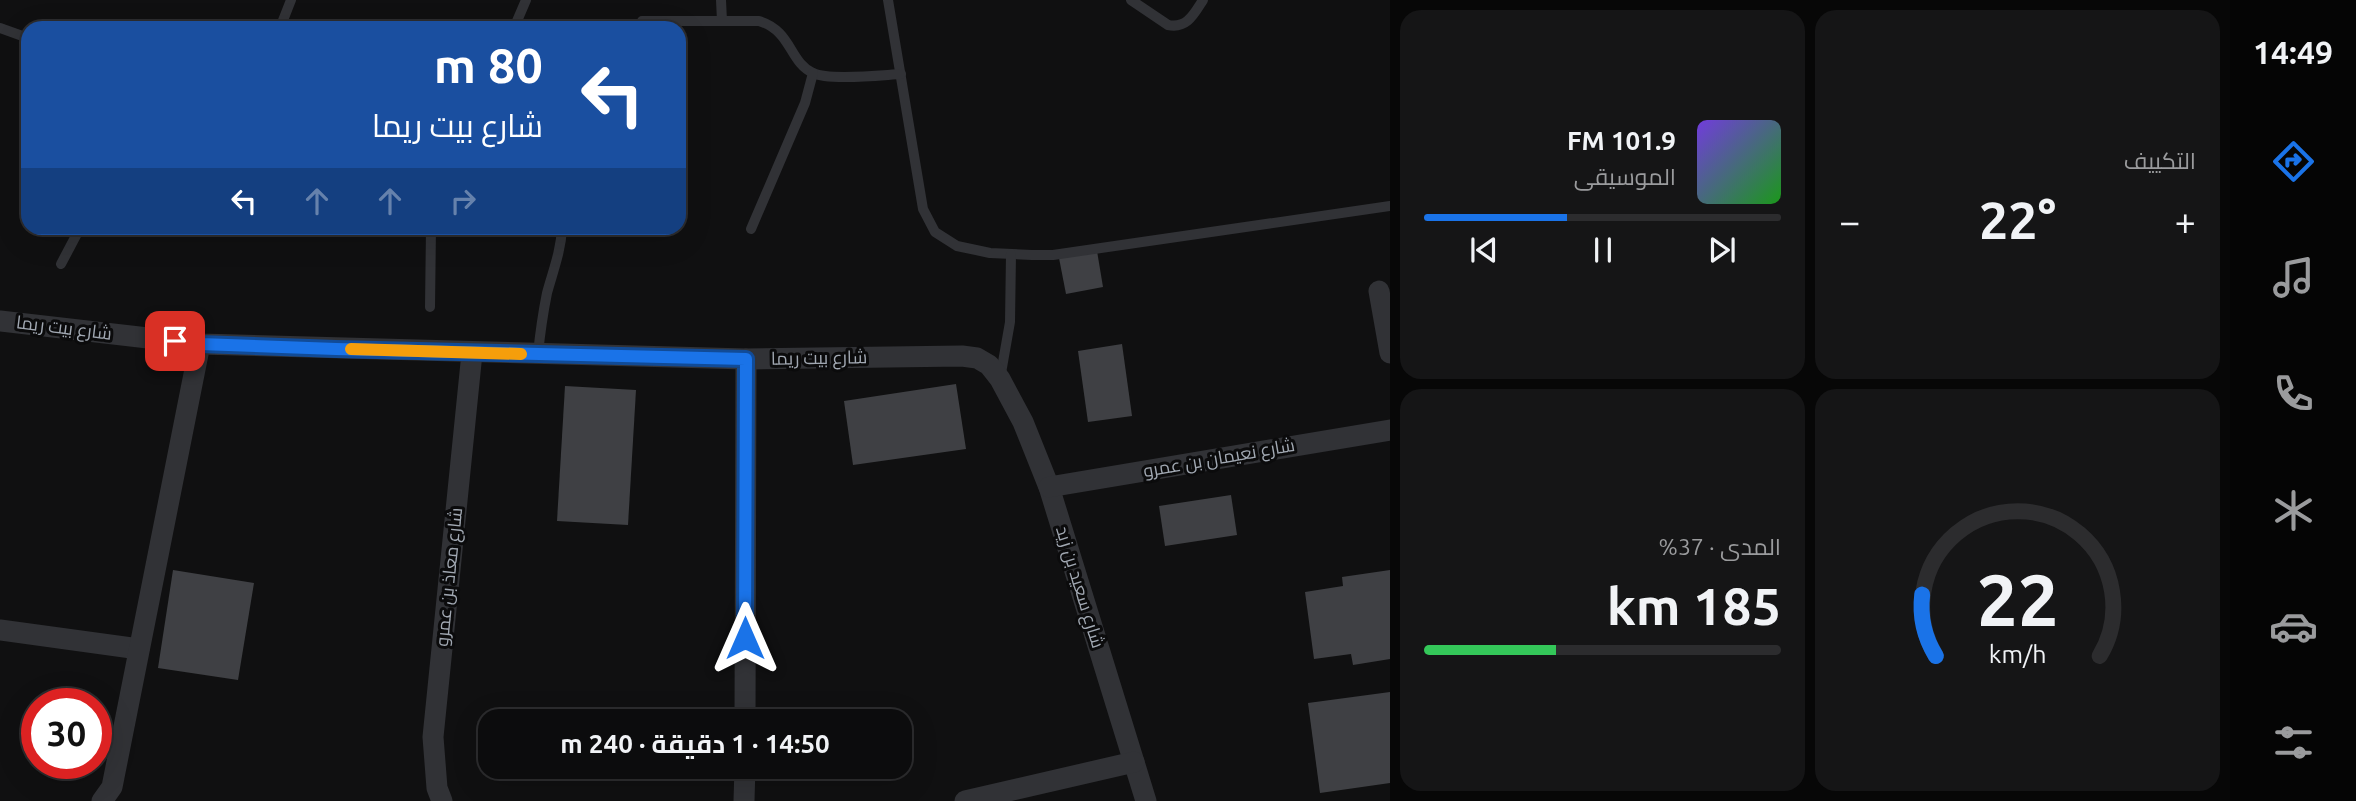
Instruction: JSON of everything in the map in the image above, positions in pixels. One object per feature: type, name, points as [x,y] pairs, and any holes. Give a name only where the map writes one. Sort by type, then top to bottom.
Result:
[{"type":"street","points":[[1379,291],[1390,353]]},
{"type":"street","name":"شارع بيت ريما","points":[[0,321],[200,344],[746,359],[962,356],[977,358],[989,365],[1000,379]]},
{"type":"street","points":[[102,801],[112,787],[200,344]]},
{"type":"street","name":"شارع معاذ بن عمرو","points":[[442,801],[437,788],[433,737],[472,353]]},
{"type":"street","points":[[745,709],[746,359]]},
{"type":"street","name":"شارع سعيد بن زيد","points":[[1000,379],[1023,422],[1049,487],[1146,801]]},
{"type":"street","name":"شارع نعيمان بن عمرو","points":[[1049,487],[1390,429]]},
{"type":"street","points":[[0,630],[139,649]]},
{"type":"street","points":[[965,801],[1134,762]]},
{"type":"street","points":[[744,779],[744,801]]},
{"type":"lane","points":[[282,21],[291,0]]},
{"type":"lane","points":[[517,21],[526,0]]},
{"type":"lane","points":[[721,0],[722,20]]},
{"type":"lane","points":[[888,0],[923,209],[935,232],[957,246],[1011,254],[1053,255],[1390,206]]},
{"type":"lane","points":[[1131,0],[1174,26],[1187,23],[1203,0]]},
{"type":"lane","points":[[642,21],[759,21],[776,29],[802,64],[813,73],[827,76],[901,74]]},
{"type":"lane","points":[[0,28],[21,36]]},
{"type":"lane","points":[[751,229],[805,103],[813,73]]},
{"type":"lane","points":[[61,264],[76,235]]},
{"type":"lane","points":[[430,307],[431,235]]},
{"type":"lane","points":[[538,354],[542,318],[559,254],[561,235]]},
{"type":"lane","points":[[1000,379],[1010,322],[1011,254]]},
{"type":"building","points":[[1097,251],[1103,287],[1066,294],[1059,258]]},
{"type":"building","points":[[1122,344],[1132,416],[1088,422],[1078,351]]},
{"type":"building","points":[[956,384],[966,449],[853,465],[844,401]]},
{"type":"building","points":[[565,386],[636,390],[628,525],[557,521]]},
{"type":"building","points":[[1231,495],[1237,535],[1165,546],[1159,506]]},
{"type":"building","points":[[173,570],[254,583],[238,680],[158,668]]},
{"type":"building","points":[[1390,570],[1390,659],[1353,665],[1351,654],[1314,659],[1305,592],[1343,586],[1342,577]]},
{"type":"building","points":[[1390,692],[1390,783],[1320,793],[1308,703]]},
{"type":"slow traffic","points":[[351,349],[521,354]]},
{"type":"route","points":[[175,341],[336,349],[746,359],[745,638]]}]
